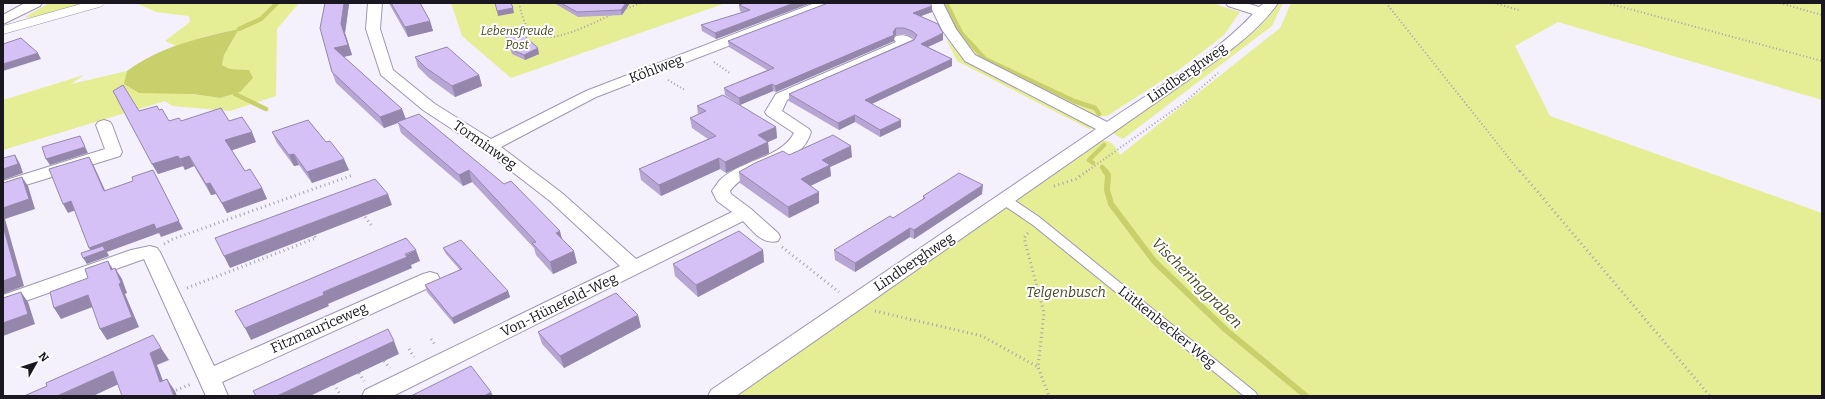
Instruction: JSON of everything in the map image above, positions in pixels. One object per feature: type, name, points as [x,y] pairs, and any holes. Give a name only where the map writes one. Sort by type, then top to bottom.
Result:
[{"type":"street","points":[[3,20],[35,3]]},
{"type":"street","name":"Torminweg","points":[[375,3],[373,29],[386,72],[429,107],[490,146],[556,197],[634,268]]},
{"type":"street","name":"Köhlweg","points":[[490,146],[591,94],[827,3]]},
{"type":"street","points":[[936,3],[949,30],[970,58],[1107,128]]},
{"type":"street","name":"Lindberghweg","points":[[1234,3],[1267,8]]},
{"type":"street","name":"Lindberghweg","points":[[719,396],[1219,52],[1242,34],[1267,8]]},
{"type":"street","points":[[771,237],[745,213],[723,197],[721,191],[723,186],[795,145],[803,132],[773,112],[781,96],[908,42],[900,39]]},
{"type":"street","points":[[3,187],[114,152],[104,125]]},
{"type":"street","name":"Von-Hünefeld-Weg","points":[[373,396],[745,213]]},
{"type":"street","points":[[3,302],[138,254],[150,252]]},
{"type":"street","name":"Fitzmauriceweg","points":[[150,252],[213,387],[430,279]]},
{"type":"lane","points":[[3,30],[99,3]]},
{"type":"lane","name":"Lütkenbecker Weg","points":[[1005,200],[1019,208],[1036,221],[1252,396]]},
{"type":"path","points":[[519,3],[529,30],[538,37],[544,38],[561,35],[613,14]]},
{"type":"path","points":[[620,11],[641,3]]},
{"type":"path","points":[[1386,3],[1525,178],[1710,396]]},
{"type":"path","points":[[1494,3],[1519,10]]},
{"type":"path","points":[[1607,3],[1822,61]]},
{"type":"path","points":[[1780,3],[1822,14]]},
{"type":"path","points":[[150,252],[173,239],[353,175]]},
{"type":"path","points":[[365,217],[372,226]]},
{"type":"path","points":[[1036,221],[1024,238],[1044,313],[1038,367],[1049,396]]},
{"type":"path","points":[[170,294],[265,256],[316,238],[314,235]]},
{"type":"path","points":[[771,237],[853,304],[885,314],[982,336],[1038,367]]},
{"type":"path","points":[[334,384],[341,396]]},
{"type":"green space","points":[[49,3],[89,3],[33,18],[25,17]]},
{"type":"green space","points":[[136,3],[299,3],[277,29],[276,96],[230,111],[172,106],[165,101],[3,150],[3,100],[84,75],[71,84],[127,71],[125,84],[220,98],[240,92],[249,70],[230,69],[222,65],[224,55],[239,29],[210,35],[176,46],[165,41],[190,22],[189,16],[156,12]]},
{"type":"green space","name":"Lebensfreude Post","points":[[451,3],[726,3],[511,78],[462,36]]},
{"type":"green space","points":[[941,3],[1212,3],[1240,12],[1224,35],[1180,69],[1107,116],[1094,117],[974,56],[960,41]]},
{"type":"green space","points":[[1277,3],[1283,3],[1272,26],[1123,139],[1112,133],[1252,34],[1271,13]]},
{"type":"green space","name":"Telgenbusch","points":[[1291,3],[1822,3],[1822,100],[1558,22],[1515,46],[1550,116],[1822,213],[1822,396],[734,396],[1100,141],[1107,141],[1113,144],[1120,155],[1280,28]]},
{"type":"green space","points":[[946,39],[964,58],[1090,125],[1091,130],[957,61]]},
{"type":"shaded area","points":[[239,29],[224,55],[222,65],[230,69],[249,70],[253,78],[240,92],[220,98],[193,94],[139,93],[124,84],[127,71],[153,55],[195,39]]},
{"type":"building","points":[[325,3],[344,3],[341,24],[348,45],[334,48],[402,109],[380,117],[332,72],[320,28]]},
{"type":"building","points":[[391,3],[420,3],[430,21],[405,27]]},
{"type":"building","points":[[495,3],[511,3],[513,8],[497,11]]},
{"type":"building","points":[[561,3],[626,3],[621,10],[577,12]]},
{"type":"building","points":[[745,3],[794,3],[715,33],[701,25],[750,10],[739,5]]},
{"type":"building","points":[[828,3],[930,3],[932,6],[913,13],[938,24],[943,33],[921,44],[952,59],[865,100],[901,120],[880,130],[855,115],[838,123],[789,94],[914,40],[917,35],[904,28],[896,28],[893,32],[894,35],[775,86],[772,84],[739,98],[724,88],[774,68],[728,41]]},
{"type":"building","points":[[518,30],[538,48],[524,55],[510,49],[505,34]]},
{"type":"building","points":[[21,38],[38,53],[3,64],[3,44]]},
{"type":"building","points":[[447,47],[479,75],[452,86],[426,68],[415,57]]},
{"type":"building","points":[[123,85],[139,111],[157,106],[159,110],[162,109],[169,121],[179,118],[181,121],[221,108],[229,121],[242,117],[252,132],[225,140],[245,171],[250,169],[262,188],[222,203],[210,183],[206,184],[189,156],[180,159],[178,156],[152,164],[113,91]]},
{"type":"building","points":[[723,95],[776,127],[758,135],[768,142],[725,162],[719,158],[659,185],[639,169],[716,136],[690,118],[706,111],[697,106]]},
{"type":"building","points":[[419,114],[504,184],[511,181],[560,231],[556,233],[574,251],[550,262],[532,243],[536,242],[469,170],[459,175],[397,122]]},
{"type":"building","points":[[308,120],[326,142],[330,141],[344,159],[307,172],[294,154],[289,155],[272,132]]},
{"type":"building","points":[[833,135],[851,146],[822,160],[830,165],[801,179],[819,192],[788,207],[739,172],[755,163],[783,151],[789,155]]},
{"type":"building","points":[[80,136],[85,147],[46,159],[42,147]]},
{"type":"building","points":[[15,155],[18,164],[3,169],[3,158]]},
{"type":"building","points":[[89,157],[104,191],[133,181],[132,177],[153,170],[179,221],[156,229],[154,224],[89,248],[71,201],[63,204],[49,169]]},
{"type":"building","points":[[959,173],[983,185],[914,230],[910,228],[855,263],[834,250],[890,216],[893,218],[925,198],[923,196]]},
{"type":"building","points":[[22,177],[29,199],[3,208],[3,183]]},
{"type":"building","points":[[375,179],[388,194],[224,256],[215,238]]},
{"type":"building","points":[[3,226],[17,276],[3,281]]},
{"type":"building","points":[[739,231],[763,250],[696,285],[673,264]]},
{"type":"building","points":[[406,238],[416,250],[405,254],[407,257],[323,292],[324,295],[245,328],[235,311]]},
{"type":"building","points":[[461,240],[508,291],[452,318],[425,285],[462,269],[443,248]]},
{"type":"building","points":[[103,246],[105,250],[83,258],[81,253]]},
{"type":"building","points":[[108,261],[111,270],[115,268],[121,283],[119,284],[132,317],[100,329],[88,295],[54,308],[50,292],[88,278],[85,269]]},
{"type":"building","points":[[21,292],[28,314],[3,323],[3,298]]},
{"type":"building","points":[[616,293],[638,315],[560,356],[538,332]]},
{"type":"building","points":[[388,329],[394,341],[277,396],[256,396],[253,391]]},
{"type":"building","points":[[153,335],[161,348],[150,353],[160,382],[167,379],[174,396],[122,396],[113,371],[57,396],[24,396],[47,386],[46,383]]},
{"type":"building","points":[[471,366],[491,392],[484,396],[411,396]]},
{"type":"waterway","points":[[239,29],[261,19],[277,3]]},
{"type":"waterway","name":"Vischeringgraben","points":[[946,3],[961,33],[985,59],[1074,101],[1095,108],[1099,114]]},
{"type":"waterway","points":[[235,94],[266,109]]},
{"type":"waterway","name":"Vischeringgraben","points":[[1093,163],[1089,160],[1104,145]]},
{"type":"waterway","name":"Vischeringgraben","points":[[1102,167],[1106,172]]},
{"type":"waterway","name":"Vischeringgraben","points":[[1105,171],[1108,175],[1107,190],[1111,204],[1154,261],[1226,330],[1306,396]]}]
